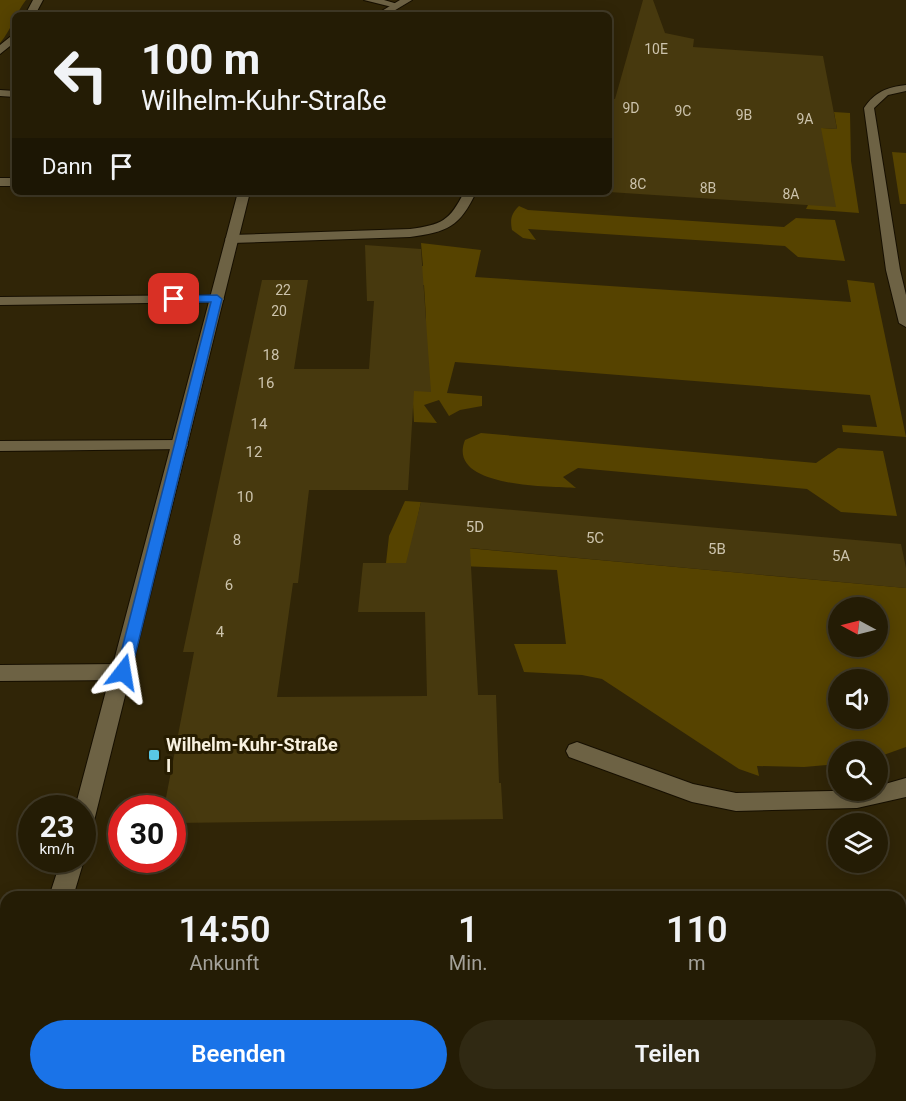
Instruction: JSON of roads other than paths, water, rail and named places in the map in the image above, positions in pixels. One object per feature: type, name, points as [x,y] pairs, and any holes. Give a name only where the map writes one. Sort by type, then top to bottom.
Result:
[{"type":"street","points":[[369,0],[396,5]]},
{"type":"street","points":[[385,12],[407,0]]},
{"type":"street","points":[[0,51],[12,39]]},
{"type":"street","points":[[906,88],[895,89],[875,97],[869,108],[893,270],[906,323]]},
{"type":"street","points":[[90,795],[243,195]]},
{"type":"street","points":[[231,239],[410,233],[435,229],[456,219],[468,195]]},
{"type":"street","points":[[0,301],[217,299]]},
{"type":"street","points":[[0,447],[180,445]]},
{"type":"street","points":[[0,673],[123,672]]},
{"type":"street","points":[[577,751],[692,793],[736,802],[857,799],[906,788]]},
{"type":"street","points":[[63,891],[68,873]]},
{"type":"place","name":"Wilhelm-Kuhr-Straße I","points":[[154,755]]}]
